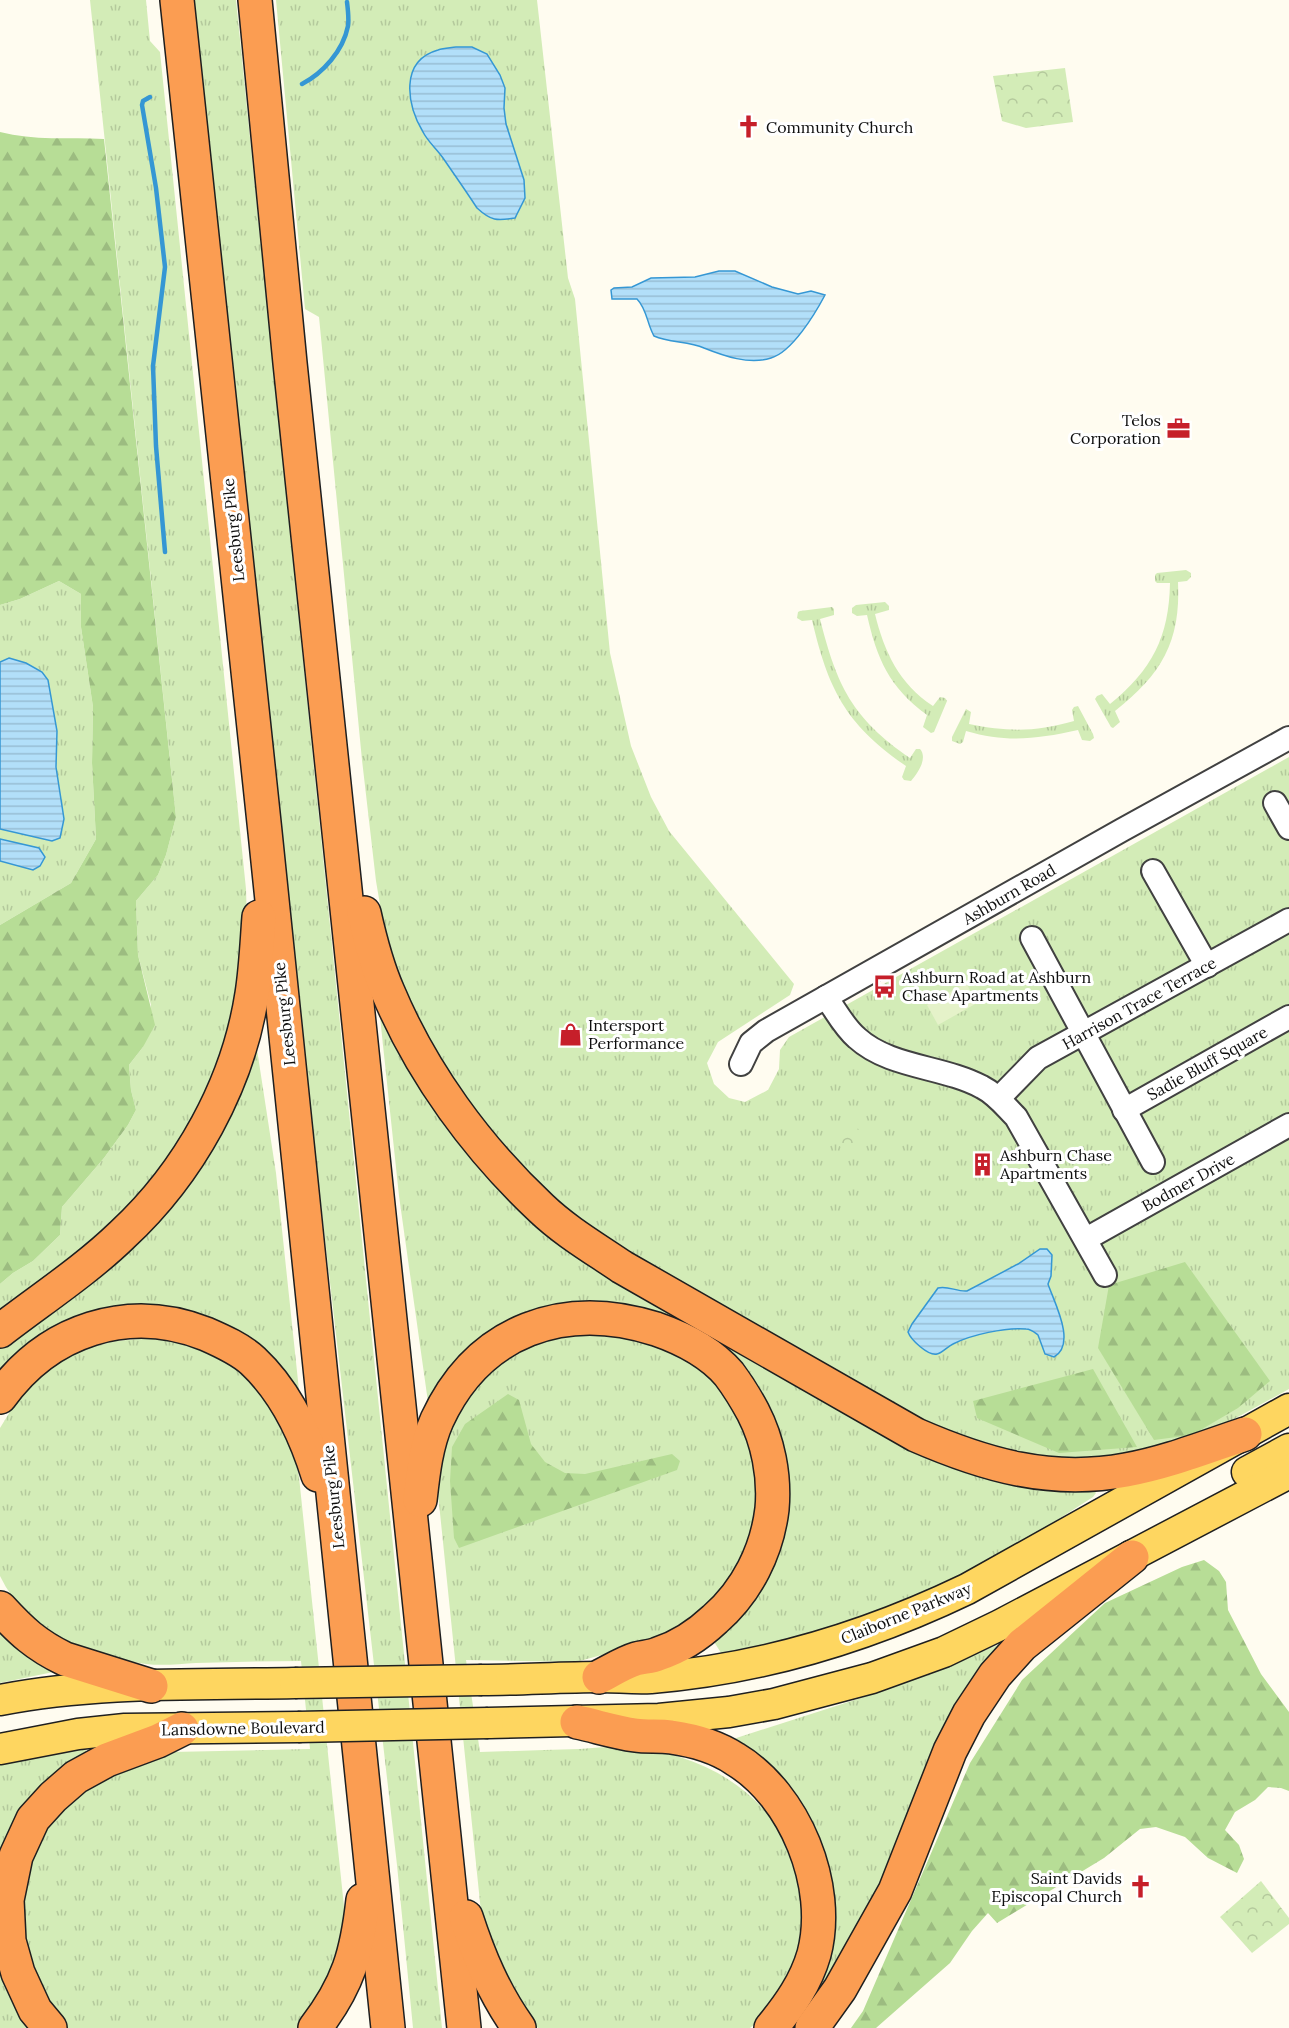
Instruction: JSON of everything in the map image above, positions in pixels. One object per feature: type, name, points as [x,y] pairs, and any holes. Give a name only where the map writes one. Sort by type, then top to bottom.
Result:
[{"type":"highway","name":"Leesburg Pike","points":[[177,0],[388,2028]]},
{"type":"highway","points":[[255,0],[290,363],[464,2028]]},
{"type":"highway","points":[[334,784],[373,951],[387,991],[409,1037],[438,1086],[504,1171],[542,1209],[576,1236],[622,1267],[916,1435],[954,1452],[994,1465],[1034,1473],[1082,1476],[1116,1472],[1162,1461],[1245,1434]]},
{"type":"highway","points":[[0,1331],[121,1237],[162,1193],[201,1136],[232,1068],[252,995],[265,832]]},
{"type":"highway","points":[[414,1558],[422,1478],[429,1443],[438,1419],[472,1369],[497,1346],[528,1329],[560,1319],[592,1317],[629,1321],[667,1333],[699,1349],[728,1373],[746,1399],[761,1428],[769,1458],[773,1493],[770,1522],[749,1580],[717,1618],[692,1639],[658,1654],[634,1659],[599,1677]]},
{"type":"highway","points":[[0,1397],[14,1378],[39,1356],[64,1340],[94,1328],[126,1322],[161,1321],[190,1328],[225,1342],[252,1360],[293,1412],[308,1443],[339,1550]]},
{"type":"highway","points":[[812,2028],[840,1989],[895,1891],[950,1751],[969,1714],[995,1675],[1022,1645],[1132,1557]]},
{"type":"highway","points":[[0,1608],[22,1633],[53,1654],[151,1686]]},
{"type":"highway","points":[[577,1722],[635,1735],[670,1737],[707,1747],[736,1759],[763,1782],[789,1813],[813,1868],[819,1901],[818,1925],[814,1953],[804,1980],[788,2007],[771,2028]]},
{"type":"highway","points":[[50,2028],[35,2010],[18,1972],[9,1941],[8,1900],[16,1856],[33,1819],[76,1777],[107,1760],[158,1741],[182,1729]]},
{"type":"highway","points":[[443,1830],[477,1951],[498,1996],[519,2028]]},
{"type":"highway","points":[[315,2028],[340,1992],[352,1962],[360,1929],[369,1848]]},
{"type":"main road","name":"Claiborne Parkway","points":[[151,1686],[599,1677],[649,1678],[770,1660],[893,1622],[967,1589],[1289,1409]]},
{"type":"main road","points":[[872,1678],[1012,1599],[1289,1449]]},
{"type":"main road","points":[[577,1722],[659,1719],[729,1712],[774,1704],[872,1678],[944,1652],[1000,1625],[1289,1473]]},
{"type":"main road","points":[[0,1701],[25,1695],[81,1689],[151,1686]]},
{"type":"main road","name":"Lansdowne Boulevard","points":[[0,1749],[78,1734],[125,1729],[577,1722]]},
{"type":"street","name":"Ashburn Road","points":[[741,1064],[751,1043],[766,1031],[1289,738]]},
{"type":"street","points":[[1275,803],[1289,828]]},
{"type":"street","points":[[1153,871],[1207,966]]},
{"type":"street","name":"Harrison Trace Terrace","points":[[999,1098],[1038,1058],[1289,920]]},
{"type":"street","points":[[1032,938],[1154,1162]]},
{"type":"street","points":[[826,997],[857,1039],[872,1048],[892,1057],[963,1078],[999,1098],[1016,1117],[1105,1275]]},
{"type":"street","name":"Sadie Bluff Square","points":[[1124,1110],[1289,1017]]},
{"type":"street","name":"Bodmer Drive","points":[[1086,1239],[1289,1125]]},
{"type":"green space","points":[[90,0],[146,0],[150,41],[160,52],[246,889],[248,956],[217,1085],[128,1222],[0,1317],[0,1284],[33,1261],[60,1235],[62,1207],[104,1158],[136,1110],[131,1090],[129,1065],[143,1047],[151,1005],[138,955],[136,901],[158,875],[176,817]]},
{"type":"green space","points":[[191,0],[236,0],[442,2028],[413,2028],[397,1865],[291,943]]},
{"type":"green space","points":[[276,0],[537,0],[568,278],[575,299],[610,653],[631,746],[651,797],[669,831],[794,984],[790,995],[718,1042],[707,1063],[714,1084],[729,1098],[745,1102],[768,1090],[779,1069],[780,1050],[789,1037],[1289,757],[1289,1389],[1214,1430],[1114,1458],[1054,1459],[999,1450],[917,1419],[613,1243],[559,1203],[509,1153],[466,1102],[405,999],[386,940],[376,881],[362,760],[319,317],[305,309]]},
{"type":"green space","points":[[1065,68],[1073,122],[1026,128],[1002,121],[993,76]]},
{"type":"green space","points":[[0,132],[39,138],[104,139],[176,817],[158,875],[136,901],[138,955],[155,1025],[143,1047],[129,1065],[131,1090],[136,1110],[104,1158],[62,1207],[60,1235],[33,1261],[0,1284],[0,925],[71,883],[96,839],[92,763],[93,707],[81,627],[81,594],[59,581],[20,599],[0,605]]},
{"type":"green space","points":[[1186,570],[1191,573],[1191,577],[1187,581],[1178,582],[1176,622],[1165,656],[1145,684],[1115,711],[1120,722],[1113,728],[1095,699],[1102,694],[1110,704],[1125,691],[1147,665],[1162,636],[1169,602],[1170,583],[1157,583],[1155,575]]},
{"type":"green space","points":[[59,581],[81,594],[81,627],[93,707],[92,763],[96,839],[71,883],[0,925],[0,605],[20,599]]},
{"type":"green space","points":[[885,602],[889,610],[875,614],[888,654],[895,666],[911,688],[933,706],[940,697],[947,701],[934,732],[931,733],[923,727],[927,715],[903,694],[886,671],[875,645],[867,615],[857,616],[852,613],[852,608],[856,605]]},
{"type":"green space","points":[[832,607],[834,615],[820,619],[826,643],[841,682],[861,714],[890,743],[910,758],[916,749],[920,749],[923,761],[911,781],[904,780],[902,777],[906,766],[868,736],[842,704],[825,666],[812,620],[802,621],[797,618],[800,611]]},
{"type":"green space","points":[[1078,706],[1093,734],[1094,738],[1090,741],[1082,740],[1078,730],[1049,736],[1022,738],[995,737],[966,731],[963,742],[960,744],[952,741],[966,709],[971,712],[969,724],[1022,730],[1074,721],[1072,710]]},
{"type":"green space","points":[[966,983],[977,1003],[938,1025],[927,1005]]},
{"type":"green space","points":[[378,998],[454,1128],[742,1350],[1093,1488],[1096,1493],[1015,1547],[952,1584],[864,1623],[723,1656],[711,1637],[771,1558],[750,1381],[590,1307],[433,1403],[428,1402],[399,1196]]},
{"type":"green space","points":[[254,1030],[276,1173],[301,1409],[167,1315],[0,1378],[0,1345],[96,1268]]},
{"type":"green space","points":[[845,1125],[862,1130],[868,1138],[842,1148],[836,1143],[840,1129]]},
{"type":"green space","points":[[1185,1262],[1270,1381],[1238,1408],[1192,1435],[1154,1440],[1098,1348],[1109,1285]]},
{"type":"green space","points":[[626,1332],[695,1363],[720,1387],[750,1438],[760,1500],[753,1538],[717,1600],[671,1634],[576,1662],[466,1660],[480,1752],[615,1747],[652,1750],[678,1756],[725,1777],[746,1792],[764,1810],[780,1831],[801,1877],[804,1924],[797,1958],[783,1990],[762,2017],[750,2028],[538,2028],[519,2008],[510,1992],[481,1912],[436,1474],[441,1439],[470,1390],[510,1353],[556,1334]]},
{"type":"green space","points":[[152,1338],[184,1344],[206,1352],[236,1369],[249,1380],[271,1405],[280,1420],[290,1441],[296,1462],[345,1916],[340,1954],[332,1978],[301,2028],[68,2028],[52,2012],[36,1982],[21,1927],[25,1877],[35,1850],[50,1821],[102,1775],[171,1752],[310,1749],[301,1661],[158,1665],[101,1655],[61,1639],[42,1627],[12,1596],[0,1576],[0,1428],[19,1397],[45,1372],[77,1351],[115,1341]]},
{"type":"green space","points":[[1093,1369],[1137,1447],[1059,1453],[977,1418],[973,1401]]},
{"type":"green space","points":[[508,1394],[519,1400],[531,1444],[545,1462],[565,1473],[585,1474],[672,1454],[680,1461],[677,1470],[459,1548],[454,1538],[450,1481],[452,1447],[465,1424]]},
{"type":"green space","points":[[1204,1560],[1219,1571],[1226,1582],[1228,1610],[1261,1674],[1289,1712],[1289,1791],[1268,1787],[1255,1800],[1235,1812],[1225,1830],[1239,1845],[1244,1859],[1237,1873],[1208,1858],[1185,1837],[1156,1827],[1140,1829],[1104,1858],[997,1923],[988,1913],[972,1931],[950,1963],[876,2028],[851,2028],[863,2011],[970,1763],[1022,1680],[1105,1603],[1182,1567]]},
{"type":"green space","points":[[0,1624],[63,1670],[0,1683]]},
{"type":"green space","points":[[1003,1643],[886,1888],[800,2028],[785,2028],[829,1900],[727,1741],[864,1697]]},
{"type":"green space","points":[[85,1747],[87,1756],[0,1893],[0,1759]]},
{"type":"green space","points":[[1261,1881],[1289,1918],[1289,1924],[1252,1953],[1220,1917]]},
{"type":"green space","points":[[0,1935],[36,2028],[0,2028]]},
{"type":"water","points":[[472,47],[487,54],[505,88],[506,124],[524,180],[525,198],[515,218],[494,219],[477,208],[425,136],[417,121],[410,97],[410,85],[417,64],[438,50]]},
{"type":"water","points":[[719,271],[735,271],[772,287],[798,294],[811,291],[825,295],[809,322],[787,348],[771,358],[754,361],[737,359],[698,346],[654,336],[643,307],[637,299],[612,299],[611,290],[614,288],[632,287],[651,278],[695,277]]},
{"type":"water","points":[[9,658],[26,663],[42,672],[48,680],[57,731],[56,767],[64,819],[60,838],[52,841],[0,829],[0,662]]},
{"type":"water","points":[[0,839],[39,848],[45,857],[40,866],[33,870],[0,861]]},
{"type":"water","points":[[1040,1249],[1047,1249],[1052,1255],[1051,1276],[1048,1284],[1064,1333],[1061,1351],[1054,1357],[1045,1354],[1038,1335],[1028,1329],[999,1330],[978,1335],[953,1344],[937,1354],[925,1350],[908,1332],[938,1288],[967,1291],[1018,1264]]},
{"type":"waterway","points":[[302,84],[317,74],[342,44],[348,26],[347,2]]},
{"type":"waterway","points":[[150,97],[143,101],[142,105],[156,188],[165,267],[153,366],[156,446],[165,552]]},
{"type":"place","name":"Community Church","points":[[748,127]]},
{"type":"place","name":"Telos Corporation","points":[[1179,429]]},
{"type":"place","name":"Ashburn Road at Ashburn Chase Apartments","points":[[884,986]]},
{"type":"place","name":"Intersport Performance","points":[[570,1034]]},
{"type":"place","name":"Ashburn Chase Apartments","points":[[982,1164]]},
{"type":"place","name":"Saint Davids Episcopal Church","points":[[1140,1887]]}]
